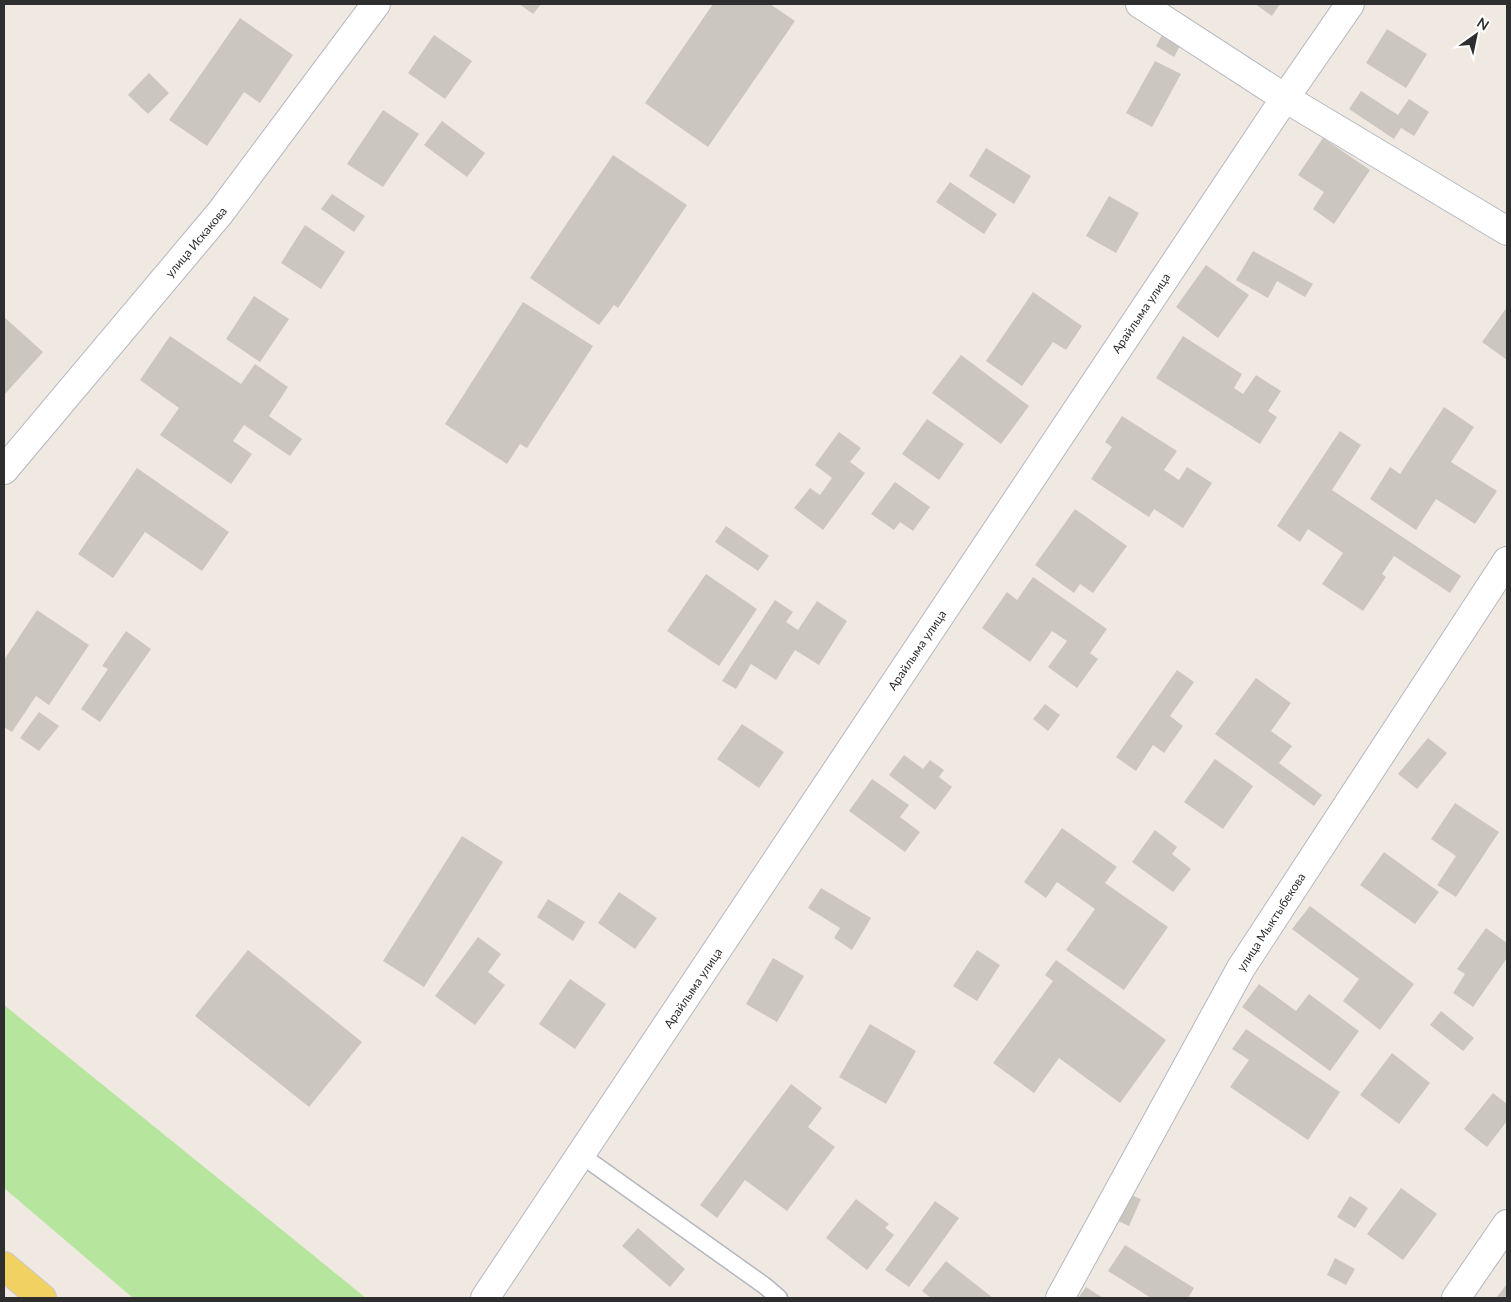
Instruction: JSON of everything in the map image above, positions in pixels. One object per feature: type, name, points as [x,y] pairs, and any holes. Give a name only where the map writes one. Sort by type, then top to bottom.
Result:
[{"type":"main road","points":[[4,1266],[42,1298]]},
{"type":"street","name":"улица Искакова","points":[[4,470],[220,213],[376,4]]},
{"type":"street","points":[[1140,4],[1285,98],[1507,232]]},
{"type":"street","name":"Арайлыма улица","points":[[485,1298],[1285,98],[1350,4]]},
{"type":"street","name":"улица Мыктыбекова","points":[[1060,1298],[1241,968],[1507,561]]},
{"type":"street","points":[[1456,1298],[1507,1224]]},
{"type":"lane","points":[[581,1155],[765,1286],[779,1298]]},
{"type":"green space","points":[[4,1005],[366,1298],[133,1298],[4,1188]]},
{"type":"building","points":[[519,4],[541,4],[533,14]]},
{"type":"building","points":[[713,4],[770,4],[795,21],[708,147],[645,103]]},
{"type":"building","points":[[1255,4],[1280,4],[1272,16]]},
{"type":"building","points":[[240,18],[293,55],[260,103],[244,92],[207,146],[169,120]]},
{"type":"building","points":[[1166,28],[1184,39],[1174,57],[1156,46]]},
{"type":"building","points":[[1387,29],[1427,54],[1406,88],[1366,63]]},
{"type":"building","points":[[434,35],[472,61],[445,99],[408,73]]},
{"type":"building","points":[[1155,61],[1181,74],[1152,127],[1126,113]]},
{"type":"building","points":[[149,73],[169,93],[148,114],[128,95]]},
{"type":"building","points":[[1361,91],[1398,115],[1409,99],[1429,112],[1414,136],[1401,128],[1394,139],[1349,109]]},
{"type":"building","points":[[383,110],[419,134],[383,187],[347,164]]},
{"type":"building","points":[[442,121],[485,153],[467,177],[424,145]]},
{"type":"building","points":[[1323,138],[1370,170],[1334,224],[1313,209],[1324,192],[1298,175]]},
{"type":"building","points":[[986,148],[1031,176],[1014,204],[969,176]]},
{"type":"building","points":[[613,155],[687,205],[618,308],[614,305],[599,325],[530,278]]},
{"type":"building","points":[[950,182],[997,214],[984,234],[936,202]]},
{"type":"building","points":[[332,194],[365,216],[354,232],[321,209]]},
{"type":"building","points":[[1109,196],[1139,213],[1116,253],[1086,236]]},
{"type":"building","points":[[305,225],[345,252],[321,289],[281,263]]},
{"type":"building","points":[[1253,251],[1313,284],[1305,297],[1277,281],[1268,298],[1236,280]]},
{"type":"building","points":[[1206,265],[1249,295],[1218,338],[1176,307]]},
{"type":"building","points":[[1033,292],[1082,326],[1066,350],[1053,342],[1022,386],[986,361]]},
{"type":"building","points":[[254,296],[289,319],[260,362],[226,339]]},
{"type":"building","points":[[523,302],[593,346],[527,448],[520,444],[507,464],[445,424]]},
{"type":"building","points":[[1507,307],[1507,360],[1482,342]]},
{"type":"building","points":[[4,317],[43,352],[4,395]]},
{"type":"building","points":[[170,336],[241,384],[255,364],[288,387],[269,416],[302,439],[290,456],[244,425],[233,441],[252,454],[231,484],[160,435],[179,408],[140,380]]},
{"type":"building","points":[[1183,336],[1242,374],[1234,388],[1243,394],[1256,375],[1281,391],[1268,411],[1277,417],[1260,444],[1156,378]]},
{"type":"building","points":[[961,355],[1029,406],[1001,444],[932,393]]},
{"type":"building","points":[[1444,407],[1474,427],[1451,462],[1497,491],[1475,524],[1436,499],[1416,530],[1370,499],[1390,467],[1400,474]]},
{"type":"building","points":[[1122,416],[1177,451],[1164,470],[1179,480],[1187,467],[1212,483],[1183,528],[1154,509],[1149,517],[1091,479],[1112,447],[1105,442]]},
{"type":"building","points":[[927,419],[964,444],[939,480],[902,454]]},
{"type":"building","points":[[1340,431],[1361,445],[1332,490],[1461,576],[1450,593],[1394,556],[1382,574],[1386,577],[1363,611],[1322,584],[1343,553],[1308,529],[1300,542],[1277,526]]},
{"type":"building","points":[[839,432],[861,448],[850,462],[865,473],[823,530],[794,508],[810,488],[820,495],[832,478],[815,465]]},
{"type":"building","points":[[137,468],[229,532],[202,571],[145,532],[113,578],[78,554]]},
{"type":"building","points":[[895,482],[930,507],[913,531],[900,522],[894,530],[871,514]]},
{"type":"building","points":[[1075,509],[1127,546],[1093,593],[1080,584],[1074,593],[1035,565]]},
{"type":"building","points":[[726,526],[769,556],[758,571],[715,542]]},
{"type":"building","points":[[706,574],[757,609],[719,666],[667,631]]},
{"type":"building","points":[[1033,577],[1107,629],[1090,653],[1098,659],[1077,688],[1048,667],[1067,641],[1052,631],[1030,662],[982,628],[1007,592],[1017,600]]},
{"type":"building","points":[[775,600],[793,612],[786,622],[798,630],[817,601],[847,621],[819,665],[795,650],[776,680],[751,664],[736,689],[722,681]]},
{"type":"building","points":[[37,610],[89,645],[49,705],[36,696],[12,732],[4,727],[4,660]]},
{"type":"building","points":[[126,631],[151,649],[100,722],[81,709],[108,669],[102,666]]},
{"type":"building","points":[[1177,670],[1194,682],[1170,716],[1183,726],[1164,753],[1153,745],[1136,771],[1116,757]]},
{"type":"building","points":[[1256,678],[1291,703],[1271,731],[1292,746],[1279,763],[1322,795],[1314,806],[1215,734]]},
{"type":"building","points":[[1045,704],[1060,715],[1048,731],[1033,719]]},
{"type":"building","points":[[39,712],[59,726],[39,751],[20,738]]},
{"type":"building","points":[[742,724],[784,752],[759,788],[717,759]]},
{"type":"building","points":[[1428,738],[1447,753],[1417,789],[1398,774]]},
{"type":"building","points":[[904,755],[923,769],[930,760],[944,770],[939,777],[952,787],[935,810],[889,775]]},
{"type":"building","points":[[1215,759],[1253,786],[1223,829],[1184,802]]},
{"type":"building","points":[[872,779],[909,805],[900,817],[920,832],[905,852],[849,811]]},
{"type":"building","points":[[1455,803],[1499,832],[1456,897],[1437,885],[1456,856],[1431,839]]},
{"type":"building","points":[[1062,828],[1117,867],[1105,883],[1168,927],[1124,990],[1066,950],[1095,909],[1057,882],[1046,898],[1024,882]]},
{"type":"building","points":[[1155,830],[1177,847],[1172,854],[1191,869],[1173,892],[1132,862]]},
{"type":"building","points":[[462,836],[503,862],[424,987],[383,961]]},
{"type":"building","points":[[1384,852],[1439,892],[1415,924],[1360,885]]},
{"type":"building","points":[[821,888],[871,918],[852,950],[834,938],[840,928],[808,908]]},
{"type":"building","points":[[619,892],[657,918],[635,949],[598,923]]},
{"type":"building","points":[[548,899],[585,922],[573,941],[537,917]]},
{"type":"building","points":[[1310,906],[1414,984],[1380,1030],[1343,1001],[1359,979],[1292,929]]},
{"type":"building","points":[[1486,928],[1507,943],[1507,958],[1473,1007],[1453,993],[1465,974],[1457,969]]},
{"type":"building","points":[[478,937],[501,954],[488,972],[505,985],[475,1025],[435,996]]},
{"type":"building","points":[[248,950],[362,1042],[309,1107],[195,1016]]},
{"type":"building","points":[[977,950],[1000,965],[977,1001],[953,986]]},
{"type":"building","points":[[773,958],[804,976],[777,1022],[746,1004]]},
{"type":"building","points":[[1056,960],[1166,1040],[1120,1103],[1059,1058],[1034,1093],[993,1063],[1053,981],[1045,975]]},
{"type":"building","points":[[570,979],[606,1004],[575,1049],[539,1024]]},
{"type":"building","points":[[1259,984],[1296,1011],[1309,994],[1359,1031],[1330,1071],[1242,1007]]},
{"type":"building","points":[[1441,1011],[1474,1038],[1463,1051],[1430,1025]]},
{"type":"building","points":[[870,1024],[916,1051],[886,1104],[839,1077]]},
{"type":"building","points":[[1246,1029],[1340,1092],[1308,1140],[1230,1087],[1249,1060],[1232,1049]]},
{"type":"building","points":[[1392,1053],[1430,1083],[1399,1124],[1360,1095]]},
{"type":"building","points":[[791,1084],[822,1108],[808,1127],[835,1147],[787,1211],[745,1180],[717,1218],[700,1205]]},
{"type":"building","points":[[1493,1093],[1507,1104],[1507,1121],[1487,1147],[1464,1129]]},
{"type":"building","points":[[1401,1188],[1437,1214],[1403,1260],[1367,1234]]},
{"type":"building","points":[[1126,1193],[1141,1199],[1129,1226],[1114,1219]]},
{"type":"building","points":[[1350,1196],[1368,1208],[1355,1228],[1337,1217]]},
{"type":"building","points":[[856,1199],[889,1224],[885,1228],[894,1235],[867,1270],[826,1238]]},
{"type":"building","points":[[935,1201],[959,1218],[909,1287],[885,1270]]},
{"type":"building","points":[[638,1228],[685,1269],[670,1287],[622,1246]]},
{"type":"building","points":[[1125,1245],[1194,1288],[1188,1298],[1151,1298],[1108,1271]]},
{"type":"building","points":[[1335,1258],[1355,1269],[1346,1285],[1327,1275]]},
{"type":"building","points":[[946,1261],[993,1298],[931,1298],[922,1291]]},
{"type":"building","points":[[1507,1284],[1507,1298],[1496,1298]]},
{"type":"building","points":[[1086,1287],[1103,1298],[1078,1298]]}]
